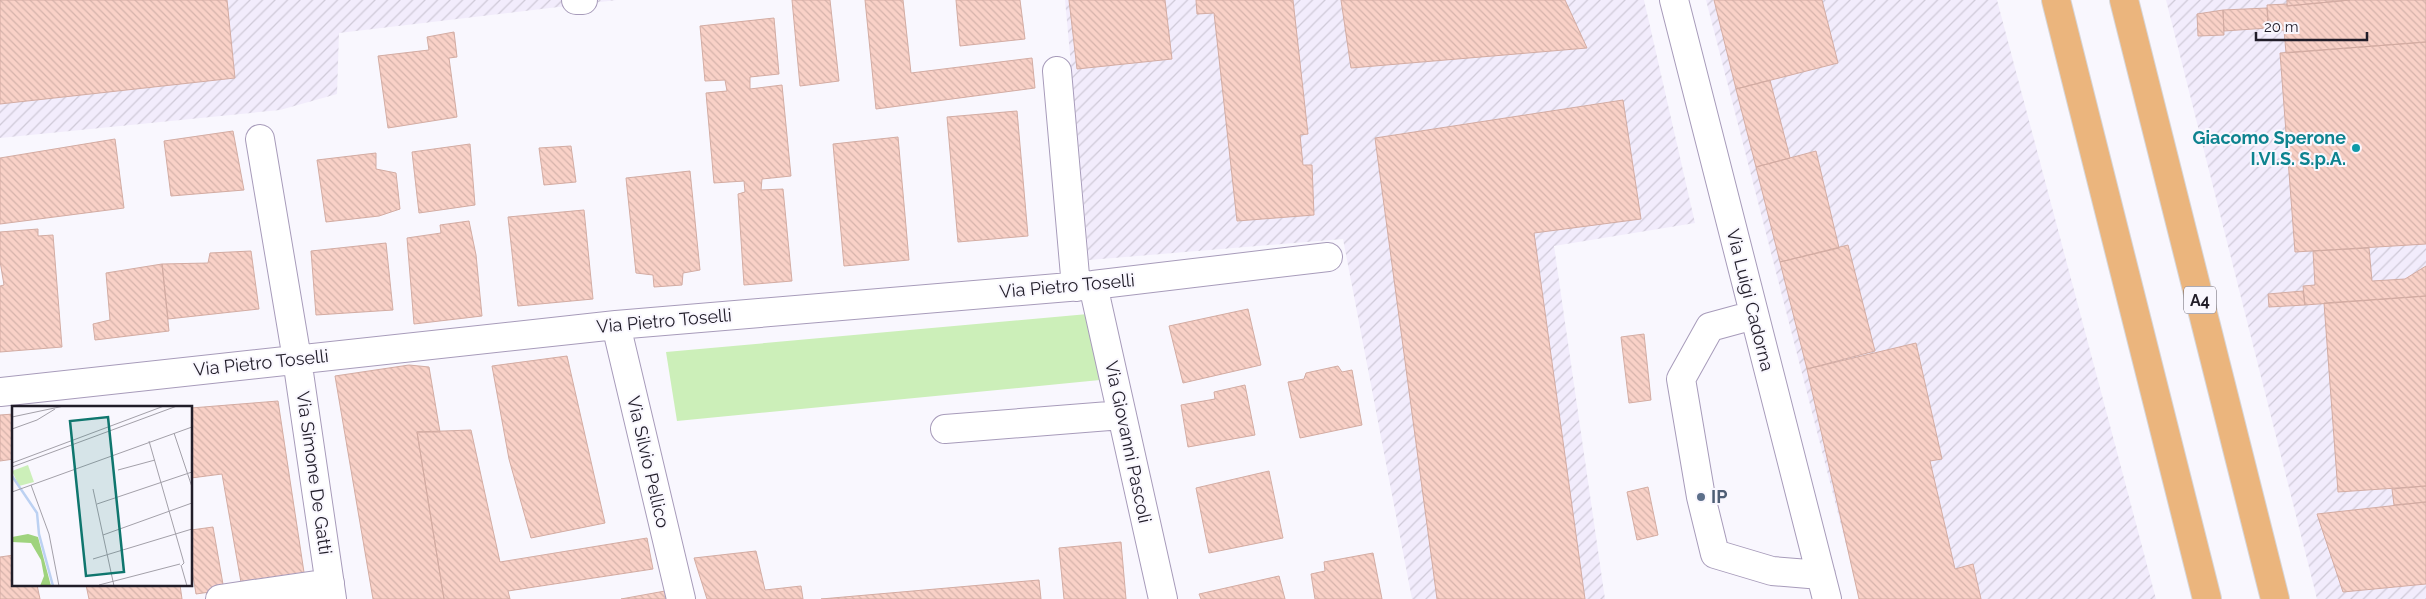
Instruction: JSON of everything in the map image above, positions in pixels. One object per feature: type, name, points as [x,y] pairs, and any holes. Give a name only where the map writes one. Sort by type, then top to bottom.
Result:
[{"type":"highway","points":[[2056,0],[2207,599]]},
{"type":"highway","name":"A4","points":[[2124,0],[2275,599]]},
{"type":"street","points":[[576,0],[583,0]]},
{"type":"street","name":"Via Luigi Cadorna","points":[[1674,0],[1824,587]]},
{"type":"street","name":"Via Giovanni Pascoli","points":[[1057,71],[1085,286],[1122,415],[1163,599]]},
{"type":"street","name":"Via Simone De Gatti","points":[[260,140],[297,359],[331,591]]},
{"type":"street","name":"Via Pietro Toselli","points":[[0,392],[616,324],[1085,286],[1328,257]]},
{"type":"street","points":[[1754,315],[1710,326],[1681,379],[1701,497],[1715,554],[1824,587]]},
{"type":"street","name":"Via Silvio Pellico","points":[[616,324],[681,599]]},
{"type":"street","points":[[945,429],[1122,415]]},
{"type":"street","points":[[220,599],[331,591]]},
{"type":"shaded area","points":[[0,0],[617,0],[339,33],[337,94],[280,110],[0,138]]},
{"type":"shaded area","points":[[1065,0],[1644,0],[1695,223],[1554,246],[1605,599],[1412,599],[1343,239],[1089,260]]},
{"type":"shaded area","points":[[1706,0],[1997,0],[2156,599],[1860,599]]},
{"type":"shaded area","points":[[2166,0],[2426,0],[2426,599],[2317,599]]},
{"type":"green space","points":[[1088,314],[1100,380],[677,421],[666,352]]},
{"type":"building","points":[[0,0],[227,0],[235,78],[0,104]]},
{"type":"building","points":[[792,0],[830,0],[839,81],[800,86]]},
{"type":"building","points":[[865,0],[903,0],[911,73],[1032,58],[1035,88],[876,109]]},
{"type":"building","points":[[956,0],[1020,0],[1025,39],[960,46]]},
{"type":"building","points":[[1069,0],[1165,0],[1172,59],[1077,69]]},
{"type":"building","points":[[1196,0],[1293,0],[1308,134],[1300,135],[1303,165],[1312,165],[1314,215],[1237,221],[1214,13],[1197,14]]},
{"type":"building","points":[[1341,0],[1565,0],[1587,48],[1351,68]]},
{"type":"building","points":[[1714,0],[1822,0],[1838,63],[1736,89]]},
{"type":"building","points":[[2287,0],[2350,0],[2287,6]]},
{"type":"building","points":[[2350,0],[2426,0],[2426,42],[2286,53],[2284,30],[2269,31],[2267,5],[2287,4],[2287,6]]},
{"type":"building","points":[[2267,8],[2268,28],[2224,31],[2223,10]]},
{"type":"building","points":[[2223,10],[2224,35],[2198,36],[2197,14]]},
{"type":"building","points":[[774,18],[779,74],[750,77],[750,89],[782,85],[791,176],[762,179],[761,190],[783,189],[792,281],[744,285],[738,194],[745,192],[744,181],[714,183],[706,93],[727,91],[725,80],[705,81],[700,26]]},
{"type":"building","points":[[454,32],[457,57],[449,58],[457,117],[388,128],[378,56],[429,50],[427,37]]},
{"type":"building","name":"Giacomo Sperone I.VI.S. S.p.A.","points":[[2426,42],[2426,244],[2295,252],[2280,53]]},
{"type":"building","points":[[1770,80],[1790,158],[1756,167],[1736,89]]},
{"type":"building","points":[[1623,100],[1641,219],[1534,233],[1585,599],[1437,599],[1375,138]]},
{"type":"building","points":[[1017,111],[1028,236],[958,242],[947,117]]},
{"type":"building","points":[[233,131],[244,190],[171,196],[164,141]]},
{"type":"building","points":[[898,137],[909,260],[844,266],[833,144]]},
{"type":"building","points":[[115,139],[124,208],[0,224],[0,158]]},
{"type":"building","points":[[470,144],[475,205],[419,213],[412,152]]},
{"type":"building","points":[[571,146],[576,182],[544,185],[539,148]]},
{"type":"building","points":[[1816,151],[1839,248],[1780,262],[1756,167]]},
{"type":"building","points":[[376,153],[376,169],[396,173],[400,209],[379,216],[326,222],[317,160]]},
{"type":"building","points":[[690,171],[700,270],[683,273],[682,285],[654,287],[653,275],[636,273],[626,178]]},
{"type":"building","points":[[584,210],[593,299],[518,306],[508,217]]},
{"type":"building","points":[[469,221],[476,255],[482,316],[414,324],[407,238],[441,233],[440,225]]},
{"type":"building","points":[[38,229],[38,236],[53,235],[62,347],[0,352],[0,286],[4,285],[0,261],[0,232]]},
{"type":"building","points":[[386,243],[393,310],[316,315],[311,251]]},
{"type":"building","points":[[1848,245],[1875,351],[1807,369],[1780,262]]},
{"type":"building","points":[[2369,248],[2372,281],[2405,279],[2426,266],[2426,296],[2305,305],[2303,286],[2315,285],[2313,251]]},
{"type":"building","points":[[251,251],[259,309],[168,319],[162,264],[208,263],[210,253]]},
{"type":"building","points":[[162,264],[169,331],[95,340],[93,324],[110,320],[106,273]]},
{"type":"building","points":[[2303,291],[2305,305],[2269,307],[2268,294]]},
{"type":"building","points":[[2426,296],[2426,486],[2338,492],[2324,303]]},
{"type":"building","points":[[1248,309],[1261,365],[1183,383],[1169,326]]},
{"type":"building","points":[[1644,334],[1651,400],[1629,403],[1621,337]]},
{"type":"building","points":[[1916,343],[1942,459],[1930,461],[1955,569],[1973,564],[1981,599],[1859,599],[1807,369]]},
{"type":"building","points":[[567,356],[605,523],[531,538],[509,459],[492,366]]},
{"type":"building","points":[[409,365],[429,367],[440,432],[417,432],[444,599],[373,599],[335,376]]},
{"type":"building","points":[[1338,366],[1342,372],[1352,370],[1362,425],[1300,438],[1288,382],[1304,379],[1306,373]]},
{"type":"building","points":[[1245,385],[1255,435],[1188,447],[1181,405],[1215,399],[1214,392]]},
{"type":"building","points":[[278,401],[305,579],[242,588],[222,474],[192,478],[192,408]]},
{"type":"building","points":[[12,414],[12,459],[0,461],[0,415]]},
{"type":"building","points":[[471,430],[500,562],[647,538],[653,569],[508,591],[510,599],[444,599],[417,432]]},
{"type":"building","points":[[1269,471],[1283,538],[1209,553],[1196,488]]},
{"type":"building","points":[[2426,486],[2426,502],[2394,505],[2392,489]]},
{"type":"building","points":[[1648,487],[1658,535],[1637,540],[1627,492]]},
{"type":"building","points":[[2426,502],[2426,584],[2343,592],[2317,514]]},
{"type":"building","points":[[213,527],[224,590],[196,594],[192,569],[192,530]]},
{"type":"building","points":[[1121,542],[1126,599],[1064,599],[1059,548]]},
{"type":"building","points":[[756,551],[765,590],[801,586],[803,599],[707,599],[694,558]]},
{"type":"building","points":[[1373,553],[1382,599],[1315,599],[1311,574],[1325,571],[1324,562]]},
{"type":"building","points":[[12,555],[12,586],[37,586],[40,599],[0,599],[0,557]]},
{"type":"building","points":[[1279,576],[1285,599],[1201,599],[1199,594]]},
{"type":"building","points":[[1039,580],[1041,599],[821,599]]},
{"type":"building","points":[[86,586],[180,586],[182,599],[89,599]]},
{"type":"building","points":[[665,591],[667,599],[621,599]]},
{"type":"place","name":"Giacomo Sperone I.VI.S. S.p.A.","points":[[2356,148]]},
{"type":"place","name":"IP","points":[[1701,497]]}]
